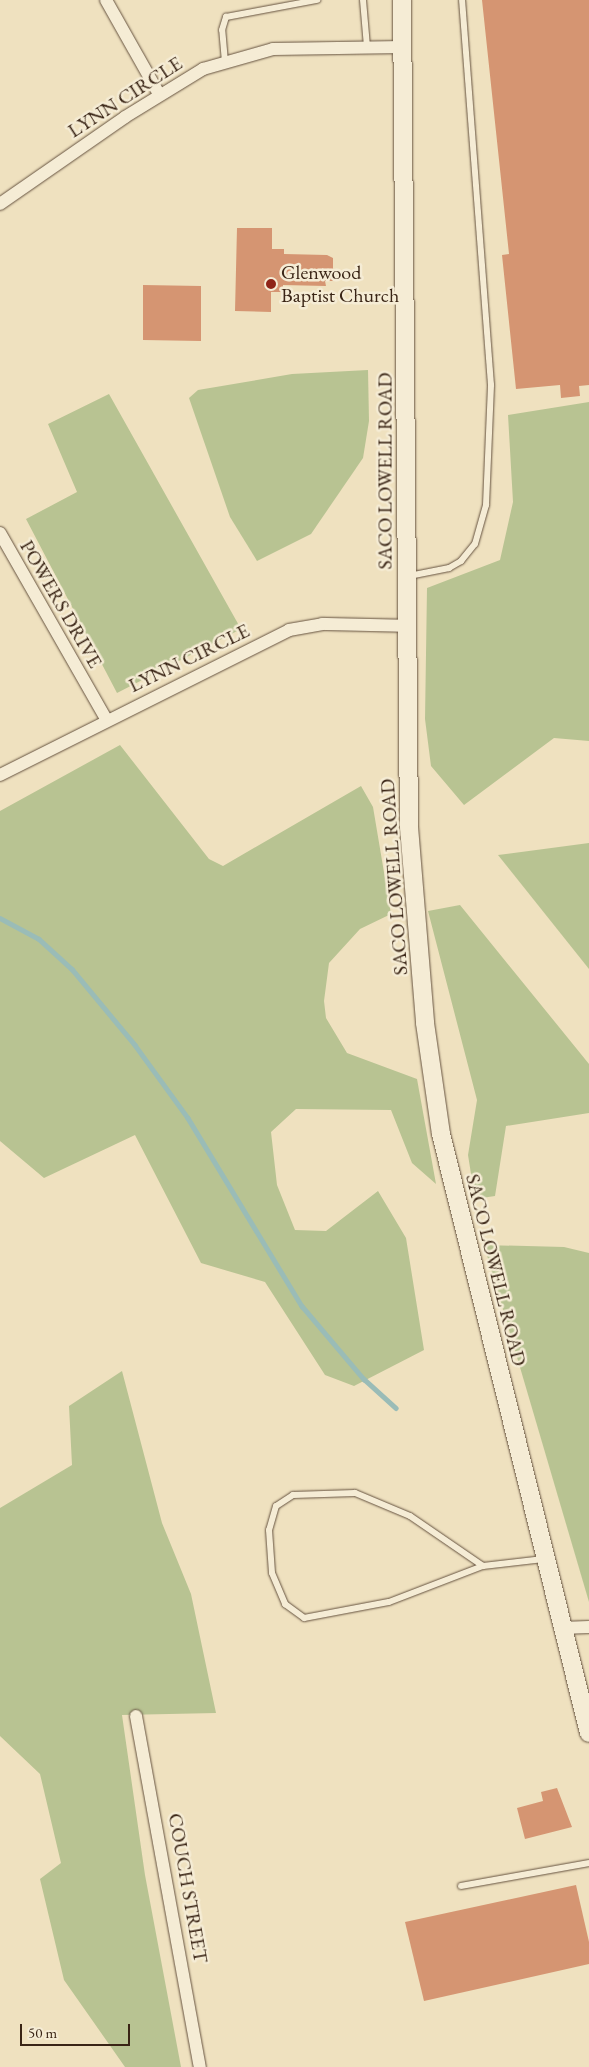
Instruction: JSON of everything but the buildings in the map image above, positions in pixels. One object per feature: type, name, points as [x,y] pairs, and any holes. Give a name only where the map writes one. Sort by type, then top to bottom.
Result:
[{"type":"street","points":[[106,0],[159,94]]},
{"type":"street","name":"SACO LOWELL ROAD","points":[[402,0],[409,827],[425,1023],[440,1124],[544,1559],[589,1733]]},
{"type":"street","name":"LYNN CIRCLE","points":[[0,204],[159,94],[225,62],[273,49],[403,47]]},
{"type":"street","name":"POWERS DRIVE","points":[[0,533],[106,719]]},
{"type":"street","name":"LYNN CIRCLE","points":[[0,775],[106,719],[289,630],[322,624],[408,626]]},
{"type":"street","points":[[561,1628],[589,1627]]},
{"type":"street","name":"COUCH STREET","points":[[136,1716],[200,2067]]},
{"type":"lane","points":[[225,62],[222,30],[226,17],[317,0]]},
{"type":"lane","points":[[363,0],[366,47]]},
{"type":"lane","points":[[406,577],[449,568],[461,561],[475,544],[486,505],[491,385],[462,0]]},
{"type":"lane","points":[[483,1566],[410,1516],[355,1493],[292,1494],[276,1506],[269,1530],[272,1573],[285,1604],[304,1618],[390,1602],[483,1566],[544,1559]]},
{"type":"lane","points":[[461,1886],[589,1863]]},
{"type":"green space","points":[[368,370],[369,421],[363,458],[311,534],[257,561],[230,517],[189,398],[198,390],[292,374]]},
{"type":"green space","points":[[109,394],[241,629],[117,693],[26,519],[77,492],[48,424]]},
{"type":"green space","points":[[589,402],[589,741],[554,738],[464,805],[431,766],[425,719],[427,588],[500,560],[513,502],[508,415]]},
{"type":"green space","points":[[120,745],[209,859],[223,866],[361,786],[373,807],[391,914],[360,929],[329,963],[324,1001],[326,1018],[347,1053],[417,1079],[436,1184],[412,1163],[391,1110],[296,1109],[271,1132],[277,1185],[295,1230],[326,1231],[378,1191],[406,1238],[424,1350],[354,1386],[325,1375],[265,1282],[201,1263],[135,1135],[44,1178],[0,1141],[0,811]]},
{"type":"green space","points":[[589,843],[589,969],[498,855]]},
{"type":"green space","points":[[460,905],[589,1064],[589,1113],[506,1126],[495,1196],[475,1199],[468,1155],[477,1100],[428,911]]},
{"type":"green space","points":[[484,1245],[564,1247],[589,1253],[589,1602]]},
{"type":"green space","points":[[122,1371],[162,1523],[191,1594],[216,1713],[122,1715],[145,1875],[181,2067],[125,2067],[64,1980],[40,1879],[61,1863],[40,1774],[0,1736],[0,1508],[72,1465],[69,1406]]},
{"type":"waterway","points":[[0,918],[39,939],[72,969],[135,1045],[188,1118],[302,1306],[364,1379],[396,1408]]},
{"type":"place","name":"Glenwood Baptist Church","points":[[271,284]]}]
